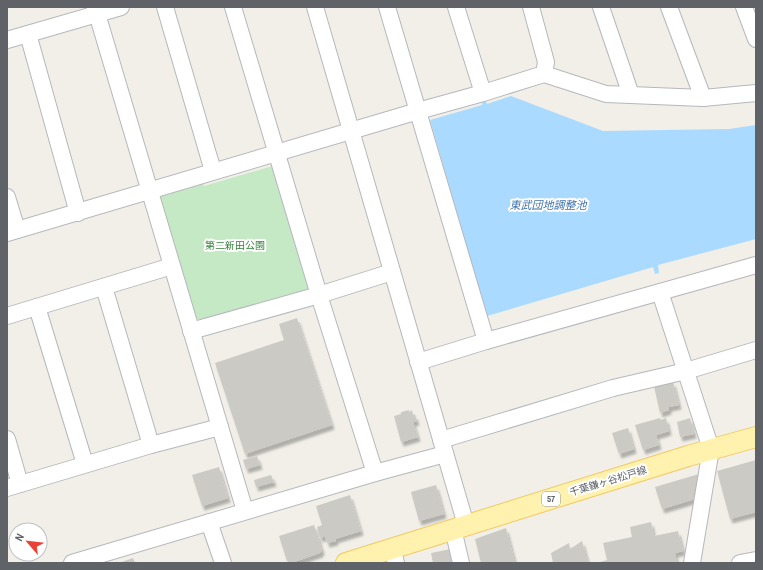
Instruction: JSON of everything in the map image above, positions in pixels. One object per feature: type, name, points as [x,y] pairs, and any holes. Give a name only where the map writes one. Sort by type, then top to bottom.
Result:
[{"type":"main road","name":"千葉鎌ヶ谷松戸線","points":[[351,562],[394,556],[460,527],[710,449],[756,437]]},
{"type":"street","points":[[7,40],[96,10],[121,7]]},
{"type":"street","points":[[165,7],[213,171]]},
{"type":"street","points":[[233,7],[319,295],[375,473]]},
{"type":"street","points":[[315,7],[443,447],[460,527],[461,563]]},
{"type":"street","points":[[387,7],[486,341]]},
{"type":"street","points":[[456,7],[483,94]]},
{"type":"street","points":[[530,7],[546,62],[544,74]]},
{"type":"street","points":[[601,7],[631,94]]},
{"type":"street","points":[[669,7],[703,98]]},
{"type":"street","points":[[744,7],[756,39]]},
{"type":"street","points":[[96,10],[245,511]]},
{"type":"street","points":[[28,34],[78,213]]},
{"type":"street","points":[[7,197],[12,231],[78,213],[213,171],[418,111],[483,94],[544,74],[606,94],[703,98],[756,93]]},
{"type":"street","points":[[418,362],[486,341],[756,265]]},
{"type":"street","points":[[7,316],[172,266]]},
{"type":"street","points":[[191,331],[319,295],[392,272]]},
{"type":"street","points":[[104,287],[150,445]]},
{"type":"street","points":[[660,292],[710,449],[692,563]]},
{"type":"street","points":[[37,307],[85,464]]},
{"type":"street","points":[[72,563],[375,473],[443,447],[613,388],[686,371],[756,350]]},
{"type":"street","points":[[7,440],[13,486],[150,445],[220,427]]},
{"type":"street","points":[[209,522],[223,563]]},
{"type":"street","points":[[740,563],[756,560]]},
{"type":"green space","name":"第二新田公園","points":[[276,165],[311,284],[306,291],[206,320],[197,319],[190,312],[158,199],[161,193],[202,182],[204,186]]},
{"type":"water","name":"東武団地調整池","points":[[511,96],[603,131],[729,129],[756,125],[756,239],[658,265],[659,273],[655,274],[653,267],[487,316],[430,120],[482,105],[482,103],[486,101],[487,104]]},
{"type":"building","points":[[297,318],[332,425],[245,454],[215,363],[284,340],[279,324]]},
{"type":"building","points":[[673,382],[679,405],[669,407],[669,410],[660,413],[654,386]]},
{"type":"building","points":[[409,410],[409,412],[412,410],[417,421],[413,422],[418,437],[401,442],[394,416]]},
{"type":"building","points":[[660,418],[661,420],[666,418],[669,431],[656,435],[659,445],[643,450],[635,425]]},
{"type":"building","points":[[690,418],[694,434],[680,437],[677,422]]},
{"type":"building","points":[[628,428],[634,449],[619,454],[612,433]]},
{"type":"building","points":[[257,456],[260,465],[246,469],[243,460]]},
{"type":"building","points":[[756,460],[756,512],[730,519],[717,471]]},
{"type":"building","points":[[219,467],[228,498],[202,506],[192,475]]},
{"type":"building","points":[[699,474],[695,499],[662,509],[655,487]]},
{"type":"building","points":[[271,475],[274,482],[256,487],[254,480]]},
{"type":"building","points":[[436,485],[444,514],[419,521],[411,492]]},
{"type":"building","points":[[350,495],[361,531],[327,543],[325,536],[320,538],[317,527],[322,525],[316,506]]},
{"type":"building","points":[[651,522],[654,536],[678,531],[683,551],[675,553],[677,563],[597,563],[607,560],[603,543],[632,537],[630,527]]},
{"type":"building","points":[[314,525],[322,550],[320,553],[291,563],[287,561],[279,536]]},
{"type":"building","points":[[506,528],[515,563],[481,563],[475,539]]},
{"type":"building","points":[[582,541],[588,563],[553,563],[551,553],[569,543],[570,549]]},
{"type":"building","points":[[456,548],[459,563],[433,563],[431,553]]},
{"type":"building","points":[[133,558],[135,563],[119,563]]}]
